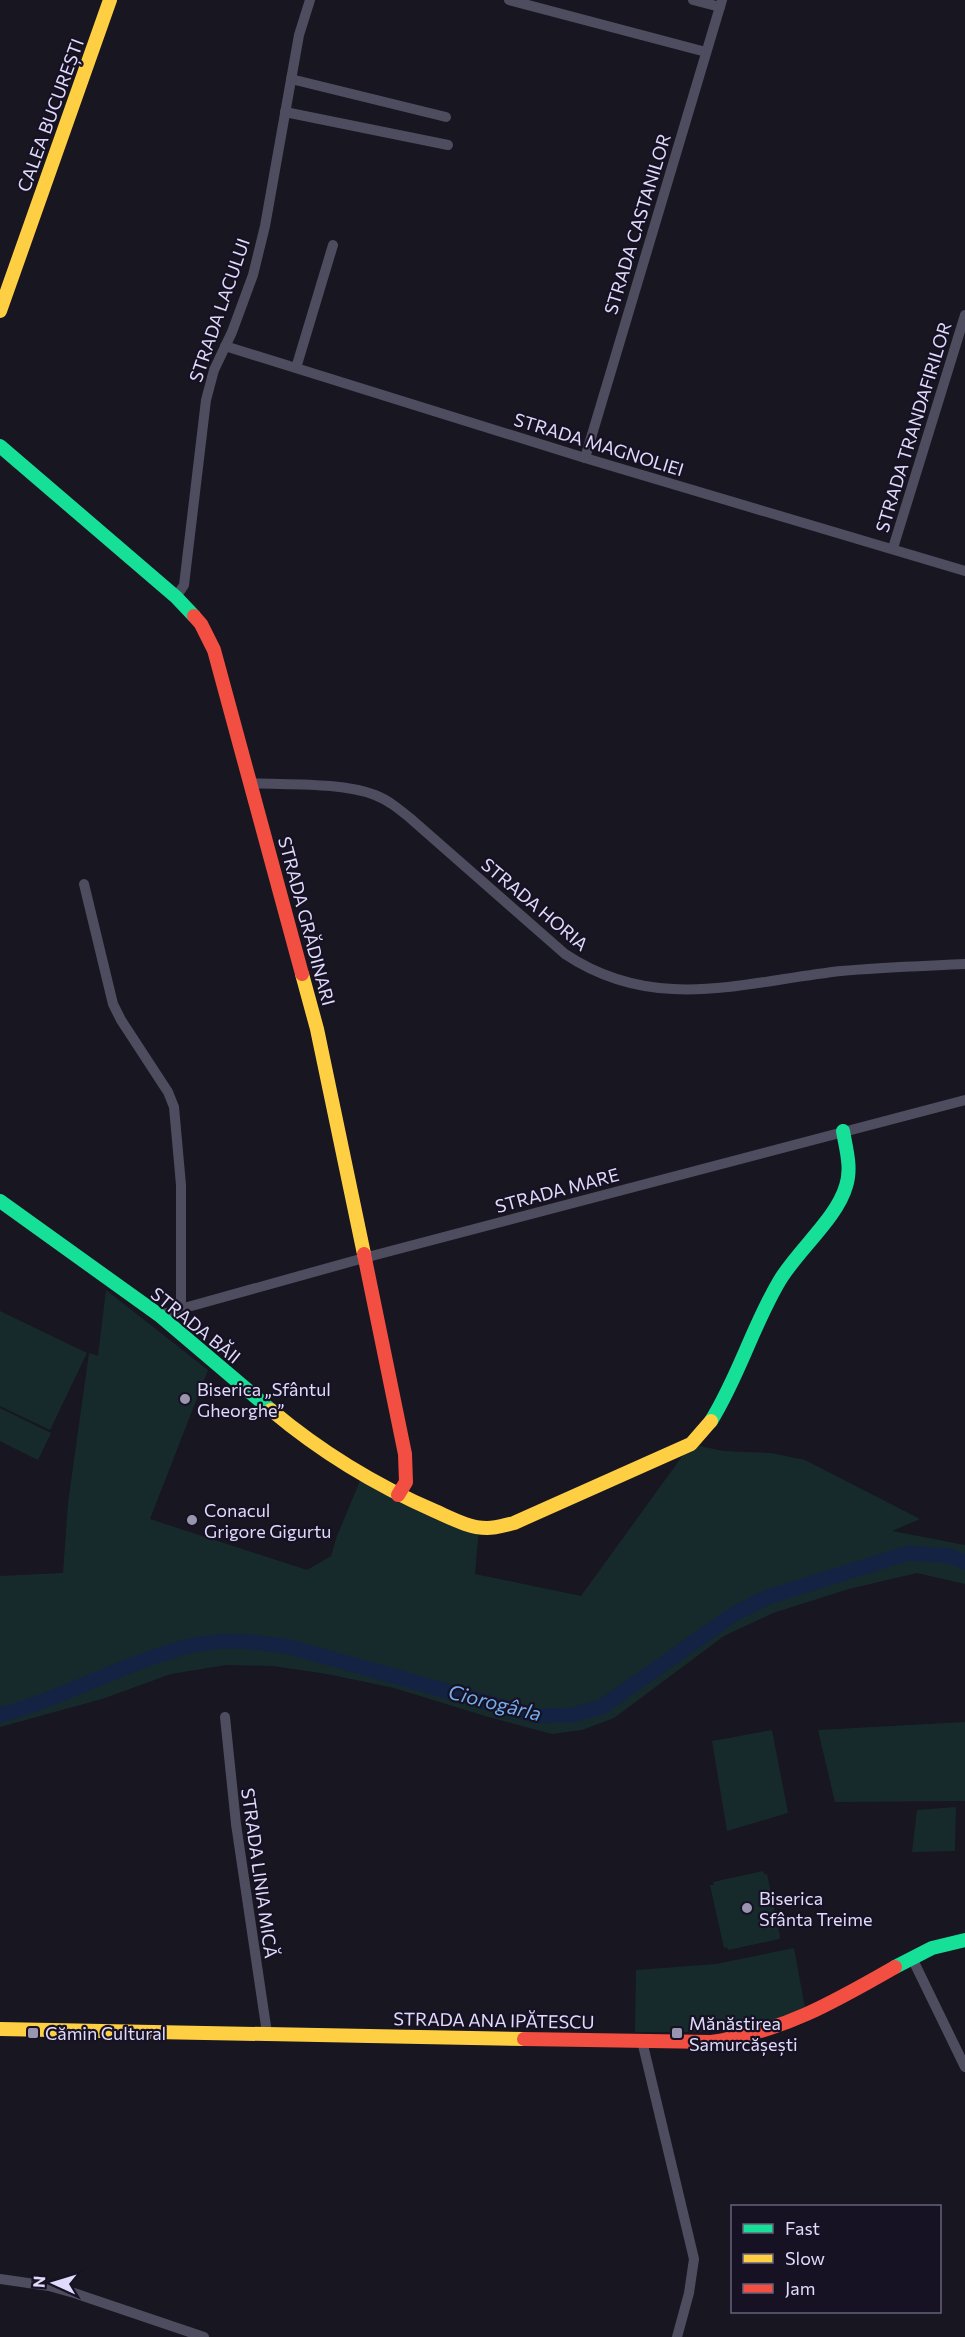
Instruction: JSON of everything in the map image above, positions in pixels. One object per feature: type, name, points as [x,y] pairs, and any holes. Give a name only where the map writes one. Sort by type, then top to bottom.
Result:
[{"type":"street","name":"CALEA BUCUREȘTI","points":[[0,311],[110,0]]},
{"type":"street","name":"STRADA LACULUI","points":[[176,597],[184,585],[206,400],[214,370],[253,275],[265,226],[299,35],[310,0]]},
{"type":"street","points":[[509,0],[706,52]]},
{"type":"street","points":[[693,0],[721,4]]},
{"type":"street","name":"STRADA CASTANILOR","points":[[585,458],[721,4]]},
{"type":"street","points":[[291,79],[446,117]]},
{"type":"street","points":[[285,112],[448,145]]},
{"type":"street","points":[[296,368],[333,245]]},
{"type":"street","name":"STRADA TRANDAFIRILOR","points":[[892,548],[965,315]]},
{"type":"street","name":"STRADA MAGNOLIEI","points":[[225,346],[585,458],[965,571]]},
{"type":"street","name":"STRADA GRĂDINARI","points":[[0,446],[176,597],[201,624],[212,643],[317,1029],[405,1454],[406,1482],[398,1495]]},
{"type":"street","name":"STRADA HORIA","points":[[250,783],[347,788],[376,795],[410,818],[565,954],[593,971],[630,985],[660,989],[718,988],[849,971],[965,964]]},
{"type":"street","points":[[84,884],[113,1004],[168,1092],[174,1107],[181,1185],[181,1309]]},
{"type":"street","name":"STRADA MARE","points":[[159,1316],[364,1258],[965,1100]]},
{"type":"street","name":"STRADA BĂII","points":[[0,1201],[159,1316],[300,1434],[356,1472],[398,1495],[464,1524],[486,1528],[525,1519],[691,1444],[700,1437],[719,1407],[784,1273],[843,1194],[848,1178],[848,1162],[843,1131]]},
{"type":"street","name":"STRADA LINIA MICĂ","points":[[225,1717],[236,1824],[267,2033]]},
{"type":"street","name":"STRADA ANA IPĂTESCU","points":[[0,2029],[711,2042],[743,2038],[771,2031],[840,1999],[912,1958],[946,1944],[965,1940]]},
{"type":"street","points":[[912,1958],[965,2067]]},
{"type":"street","points":[[642,2041],[694,2259],[689,2293],[677,2337]]},
{"type":"street","points":[[0,2279],[49,2286],[74,2293],[204,2337]]},
{"type":"green space","points":[[106,1290],[208,1370],[150,1519],[307,1570],[331,1556],[362,1476],[479,1527],[475,1574],[581,1596],[691,1444],[723,1451],[771,1453],[805,1460],[920,1519],[892,1531],[965,1545],[965,1584],[917,1573],[849,1589],[773,1613],[724,1636],[614,1718],[582,1730],[552,1734],[394,1688],[273,1666],[226,1665],[171,1674],[102,1699],[0,1727],[0,1576],[63,1573],[68,1503],[89,1353],[98,1356]]},
{"type":"green space","points":[[0,1311],[87,1353],[50,1430],[0,1406]]},
{"type":"green space","points":[[0,1408],[51,1433],[38,1460],[0,1441]]},
{"type":"green space","points":[[965,1722],[965,1801],[835,1802],[818,1730]]},
{"type":"green space","points":[[772,1730],[788,1813],[727,1831],[712,1741]]},
{"type":"green space","points":[[956,1807],[955,1851],[912,1852],[917,1810]]},
{"type":"green space","points":[[763,1871],[767,1874],[779,1939],[728,1950],[727,1947],[724,1948],[710,1885],[714,1885],[713,1882]]},
{"type":"green space","points":[[794,1948],[805,2008],[758,2028],[715,2032],[635,2032],[636,1970],[716,1964]]},
{"type":"waterway","name":"Ciorogârla","points":[[0,1715],[24,1708],[166,1653],[190,1646],[227,1641],[290,1647],[536,1716],[572,1715],[602,1707],[734,1614],[768,1597],[908,1553],[950,1556],[965,1562]]},
{"type":"traffic: fast","points":[[0,446],[176,597],[194,616]]},
{"type":"traffic: fast","points":[[711,1421],[730,1386],[770,1297],[841,1198],[848,1179],[848,1158],[843,1131]]},
{"type":"traffic: fast","points":[[0,1201],[159,1315],[271,1410]]},
{"type":"traffic: fast","points":[[895,1967],[932,1948],[965,1940]]},
{"type":"traffic: slow","points":[[0,311],[110,0]]},
{"type":"traffic: slow","points":[[302,974],[317,1029],[364,1254]]},
{"type":"traffic: slow","points":[[271,1410],[329,1454],[370,1479],[454,1519],[487,1528],[514,1523],[691,1444],[711,1421]]},
{"type":"traffic: slow","points":[[0,2029],[524,2039]]},
{"type":"traffic: jam","points":[[194,616],[201,624],[214,650],[302,974]]},
{"type":"traffic: jam","points":[[364,1254],[405,1454],[406,1482],[398,1495]]},
{"type":"traffic: jam","points":[[524,2039],[711,2042],[737,2037],[807,2014],[895,1967]]},
{"type":"place","name":"Biserica „Sfântul Gheorghe”","points":[[185,1399]]},
{"type":"place","name":"Conacul Grigore Gigurtu","points":[[192,1520]]},
{"type":"place","name":"Biserica Sfânta Treime","points":[[747,1908]]},
{"type":"place","name":"Cămin Cultural","points":[[33,2033]]},
{"type":"place","name":"Mănăstirea Samurcășești","points":[[677,2033]]}]
